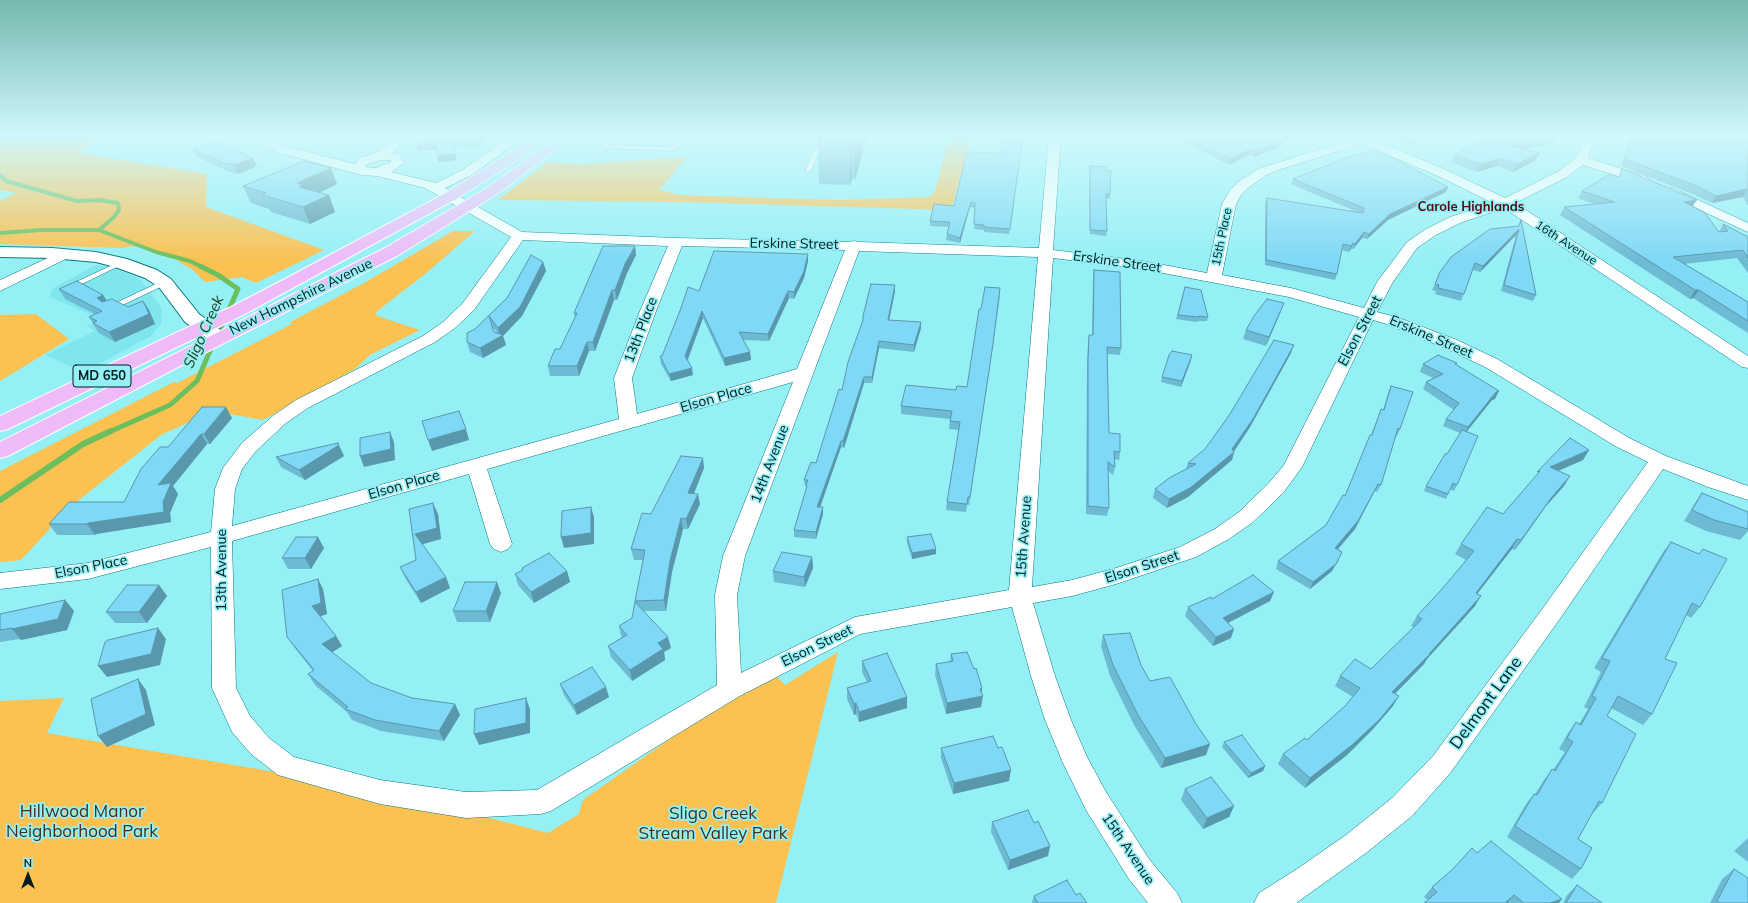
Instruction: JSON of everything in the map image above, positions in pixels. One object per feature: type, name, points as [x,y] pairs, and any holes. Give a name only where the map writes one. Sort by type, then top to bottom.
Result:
[{"type":"main road","name":"New Hampshire Avenue","points":[[0,424],[205,327],[293,282],[450,196],[481,177]]},
{"type":"main road","name":"New Hampshire Avenue","points":[[205,327],[281,307],[392,252],[492,191],[511,177]]},
{"type":"main road","name":"New Hampshire Avenue","points":[[0,451],[200,348],[205,327]]},
{"type":"street","name":"Erskine Street","points":[[417,177],[519,236],[677,242],[963,248],[1046,253],[1142,265],[1214,277],[1291,293],[1369,313],[1444,341],[1491,363],[1624,443],[1659,460],[1748,493]]},
{"type":"street","points":[[435,188],[457,177]]},
{"type":"street","name":"15th Avenue","points":[[1052,177],[1020,596],[1043,676],[1058,720],[1076,763],[1096,801],[1140,869],[1167,903]]},
{"type":"street","name":"15th Place","points":[[1214,277],[1229,204],[1243,185],[1254,177]]},
{"type":"street","name":"16th Avenue","points":[[1451,177],[1505,202],[1748,362]]},
{"type":"street","name":"Elson Street","points":[[541,802],[729,690],[855,626],[1072,588],[1158,563],[1188,552],[1222,534],[1246,517],[1262,503],[1292,467],[1369,313],[1399,261],[1412,245],[1431,232],[1455,220],[1505,202],[1558,177]]},
{"type":"street","points":[[1637,177],[1689,199],[1748,228]]},
{"type":"street","name":"13th Avenue","points":[[519,236],[468,307],[449,325],[429,339],[302,404],[280,419],[249,447],[233,468],[225,489],[221,537],[224,688],[241,724],[260,746],[287,767],[380,792],[466,805],[541,802]]},
{"type":"street","name":"13th Place","points":[[629,422],[623,378],[648,311],[677,242]]},
{"type":"street","name":"14th Avenue","points":[[729,690],[726,595],[734,556],[854,245]]},
{"type":"street","points":[[0,252],[65,254],[96,257],[120,263],[150,274],[165,283],[205,327]]},
{"type":"street","points":[[0,286],[65,254]]},
{"type":"street","name":"Elson Place","points":[[0,581],[88,571],[221,537],[476,464],[804,373]]},
{"type":"street","name":"Delmont Lane","points":[[1269,903],[1307,880],[1356,844],[1402,806],[1442,764],[1551,614],[1659,460]]},
{"type":"street","points":[[476,464],[500,544]]},
{"type":"lane","points":[[64,290],[120,263]]},
{"type":"lane","points":[[108,308],[165,283]]},
{"type":"shaded area","points":[[96,265],[120,270],[141,280],[162,309],[161,324],[151,336],[84,372],[45,355],[95,331],[87,326],[101,319],[50,297],[52,289]]},
{"type":"green space","points":[[0,177],[207,177],[206,207],[324,250],[256,283],[242,277],[205,282],[193,270],[175,259],[152,250],[134,246],[121,248],[0,244],[0,201],[16,193],[0,190]]},
{"type":"green space","points":[[528,177],[670,177],[659,190],[680,195],[841,200],[930,197],[936,189],[939,177],[960,177],[951,210],[680,202],[498,200]]},
{"type":"green space","points":[[453,231],[475,231],[425,274],[376,312],[377,316],[420,330],[370,355],[355,369],[263,420],[213,411],[161,435],[70,507],[21,560],[0,562],[0,471],[174,382],[177,383],[292,324],[290,322],[364,283]]},
{"type":"green space","points":[[36,314],[69,339],[0,381],[0,315]]},
{"type":"green space","points":[[838,652],[776,903],[0,903],[0,701],[64,698],[47,733],[380,790],[548,833],[579,814],[583,800],[769,669],[785,685]]},
{"type":"building","points":[[265,177],[310,177],[297,183],[303,185],[299,187],[329,195],[303,207],[263,195],[266,193],[243,186]]},
{"type":"building","points":[[961,177],[1017,177],[1010,229],[984,227],[984,225],[974,224],[975,203],[971,202],[960,238],[947,234],[950,222],[930,221],[934,204],[954,206]]},
{"type":"building","points":[[1090,177],[1111,177],[1110,194],[1106,194],[1107,231],[1090,230]]},
{"type":"building","points":[[1298,177],[1429,177],[1448,187],[1390,214],[1369,234],[1364,232],[1355,244],[1353,243],[1351,246],[1343,244],[1337,274],[1266,260],[1267,198],[1363,213],[1364,208],[1293,179]]},
{"type":"building","points":[[1605,177],[1643,177],[1697,200],[1684,202],[1704,212],[1719,232],[1728,231],[1723,224],[1748,237],[1748,258],[1743,250],[1673,257],[1748,302],[1748,321],[1699,290],[1695,290],[1564,207],[1615,202],[1582,191]]},
{"type":"building","points":[[1673,177],[1748,177],[1748,191],[1747,189],[1716,196],[1699,187]]},
{"type":"building","points":[[1521,220],[1536,295],[1504,285],[1519,229],[1483,266],[1475,263],[1464,294],[1438,288],[1439,285],[1435,284],[1440,272],[1451,257],[1490,229],[1519,226]]},
{"type":"building","points":[[603,246],[635,246],[625,264],[615,290],[612,290],[593,342],[587,342],[577,366],[548,366],[555,349],[560,349],[577,313],[574,313]]},
{"type":"building","points":[[714,251],[808,254],[804,271],[794,292],[788,291],[768,334],[739,332],[750,352],[724,358],[702,311],[685,356],[692,368],[669,374],[660,356],[662,356],[688,287],[699,291]]},
{"type":"building","points":[[531,255],[543,262],[520,307],[498,328],[489,316],[494,332],[503,335],[480,348],[467,342],[467,333],[475,329],[507,298]]},
{"type":"building","points":[[1094,270],[1120,272],[1121,348],[1107,347],[1109,433],[1120,434],[1120,452],[1114,451],[1115,467],[1108,462],[1109,508],[1088,506],[1088,360],[1089,335],[1093,335]]},
{"type":"building","points":[[77,281],[103,295],[97,298],[102,302],[112,299],[128,307],[143,301],[149,314],[109,332],[93,323],[97,321],[89,317],[102,311],[59,289]]},
{"type":"building","points":[[871,284],[895,285],[888,320],[921,322],[914,345],[879,341],[872,377],[864,377],[843,441],[841,441],[817,507],[823,507],[816,532],[794,530],[807,486],[808,480],[804,480],[811,462],[816,463],[839,389],[842,390],[848,362],[863,320]]},
{"type":"building","points":[[985,287],[1000,288],[970,497],[968,497],[967,504],[947,502],[960,422],[950,421],[952,411],[901,406],[906,385],[956,390],[957,386],[967,387],[979,309],[981,309]]},
{"type":"building","points":[[1185,287],[1201,290],[1208,317],[1178,315]]},
{"type":"building","points":[[1267,299],[1284,303],[1269,337],[1246,330],[1254,316]]},
{"type":"building","points":[[1274,340],[1294,345],[1253,419],[1232,449],[1234,452],[1190,488],[1169,499],[1155,489],[1169,478],[1196,464],[1188,463],[1205,449],[1230,414]]},
{"type":"building","points":[[1172,351],[1192,355],[1182,381],[1162,377],[1169,355]]},
{"type":"building","points":[[1438,355],[1457,363],[1455,364],[1499,391],[1496,392],[1468,427],[1446,419],[1459,403],[1426,382],[1443,374],[1423,364]]},
{"type":"building","points":[[1391,386],[1413,392],[1400,429],[1398,428],[1381,485],[1378,484],[1358,521],[1335,548],[1342,552],[1336,564],[1313,582],[1278,561],[1326,525],[1343,495],[1345,496],[1370,435],[1372,435],[1381,409],[1384,410]]},
{"type":"building","points":[[202,407],[226,407],[158,485],[171,483],[163,502],[164,512],[87,524],[49,524],[69,502],[124,502],[141,469],[160,447],[168,447]]},
{"type":"building","points":[[459,411],[466,429],[428,440],[422,421]]},
{"type":"building","points":[[1462,430],[1478,436],[1457,485],[1453,483],[1448,494],[1426,486],[1445,454],[1447,454]]},
{"type":"building","points":[[390,432],[391,449],[360,456],[360,438]]},
{"type":"building","points":[[1570,438],[1589,450],[1550,467],[1570,476],[1552,497],[1521,540],[1517,539],[1476,593],[1481,596],[1430,654],[1392,692],[1399,696],[1379,720],[1352,745],[1310,778],[1283,754],[1305,738],[1307,740],[1345,706],[1360,688],[1340,676],[1355,659],[1371,669],[1422,619],[1417,616],[1474,551],[1461,544],[1487,507],[1503,514],[1540,471],[1537,472]]},
{"type":"building","points":[[338,443],[339,445],[299,470],[276,457]]},
{"type":"building","points":[[681,456],[703,458],[688,493],[698,494],[686,519],[681,518],[670,561],[664,600],[635,601],[645,550],[631,549],[642,513],[651,514]]},
{"type":"building","points":[[1702,493],[1748,512],[1748,529],[1714,520],[1692,510]]},
{"type":"building","points":[[433,503],[437,528],[415,534],[446,577],[416,592],[400,567],[416,560],[409,509]]},
{"type":"building","points":[[591,507],[591,533],[561,537],[562,511]]},
{"type":"building","points":[[931,534],[936,549],[912,553],[907,537]]},
{"type":"building","points":[[296,537],[318,537],[305,558],[282,558]]},
{"type":"building","points":[[1671,542],[1699,554],[1703,549],[1727,559],[1700,607],[1692,603],[1665,659],[1677,663],[1652,714],[1618,696],[1607,716],[1636,734],[1602,803],[1599,801],[1578,839],[1592,848],[1581,869],[1515,826],[1534,794],[1537,795],[1552,769],[1555,771],[1573,742],[1567,738],[1576,722],[1581,725],[1596,698],[1592,696],[1610,661],[1602,658]]},
{"type":"building","points":[[782,552],[812,557],[804,577],[773,571]]},
{"type":"building","points":[[549,553],[567,571],[531,592],[515,574],[523,570],[522,568]]},
{"type":"building","points":[[1253,575],[1274,592],[1223,618],[1234,629],[1216,637],[1188,607],[1211,597],[1212,599]]},
{"type":"building","points":[[318,579],[321,603],[312,606],[336,636],[322,644],[371,683],[412,698],[455,704],[439,731],[375,720],[345,709],[348,707],[308,674],[314,670],[287,637],[282,590]]},
{"type":"building","points":[[465,582],[497,582],[486,611],[453,611]]},
{"type":"building","points":[[127,585],[159,585],[139,612],[106,612]]},
{"type":"building","points":[[65,600],[58,619],[12,629],[0,630],[0,614]]},
{"type":"building","points":[[635,602],[668,637],[658,643],[663,649],[630,670],[608,646],[627,635],[619,626],[632,618]]},
{"type":"building","points":[[158,628],[151,654],[98,666],[105,642],[108,640]]},
{"type":"building","points":[[1130,633],[1141,665],[1150,681],[1170,677],[1196,724],[1210,744],[1165,758],[1138,715],[1113,665],[1103,635]]},
{"type":"building","points":[[967,652],[974,669],[976,668],[982,688],[980,689],[983,696],[947,703],[936,664],[953,661],[951,654]]},
{"type":"building","points":[[887,653],[907,697],[859,712],[856,703],[854,704],[847,688],[871,681],[862,661]]},
{"type":"building","points":[[592,667],[606,687],[574,705],[560,684]]},
{"type":"building","points":[[138,679],[146,714],[98,736],[91,699]]},
{"type":"building","points":[[526,698],[526,723],[474,734],[475,709]]},
{"type":"building","points":[[1242,735],[1265,766],[1251,773],[1224,742]]},
{"type":"building","points":[[993,736],[998,748],[1002,747],[1011,770],[954,783],[941,748]]},
{"type":"building","points":[[1211,777],[1234,806],[1207,818],[1185,789]]},
{"type":"building","points":[[1028,810],[1034,823],[1038,821],[1050,846],[1010,860],[992,822]]},
{"type":"building","points":[[1491,841],[1562,899],[1550,903],[1524,903],[1514,895],[1505,903],[1424,903],[1437,892],[1432,887],[1452,870],[1472,848],[1477,853]]},
{"type":"building","points":[[1734,869],[1748,878],[1748,903],[1720,903],[1717,901]]},
{"type":"building","points":[[1067,880],[1076,895],[1080,893],[1087,903],[1038,903],[1034,896]]},
{"type":"building","points":[[1577,885],[1602,903],[1566,903]]},
{"type":"waterway","points":[[2,177],[6,181],[77,201],[99,200],[118,203],[119,210],[114,217],[99,230]]},
{"type":"waterway","name":"Sligo Creek","points":[[0,233],[41,230],[99,230]]},
{"type":"waterway","name":"Sligo Creek","points":[[99,230],[156,252],[190,261],[218,275],[238,289],[217,336]]},
{"type":"waterway","name":"Sligo Creek","points":[[109,432],[170,405],[197,381],[213,344]]},
{"type":"waterway","name":"Sligo Creek","points":[[0,500],[83,444],[111,431]]},
{"type":"district","name":"Carole Highlands","points":[[1471,207]]},
{"type":"park label","name":"Hillwood Manor Neighborhood Park","points":[[82,822]]},
{"type":"park label","name":"Sligo Creek Stream Valley Park","points":[[713,824]]}]
